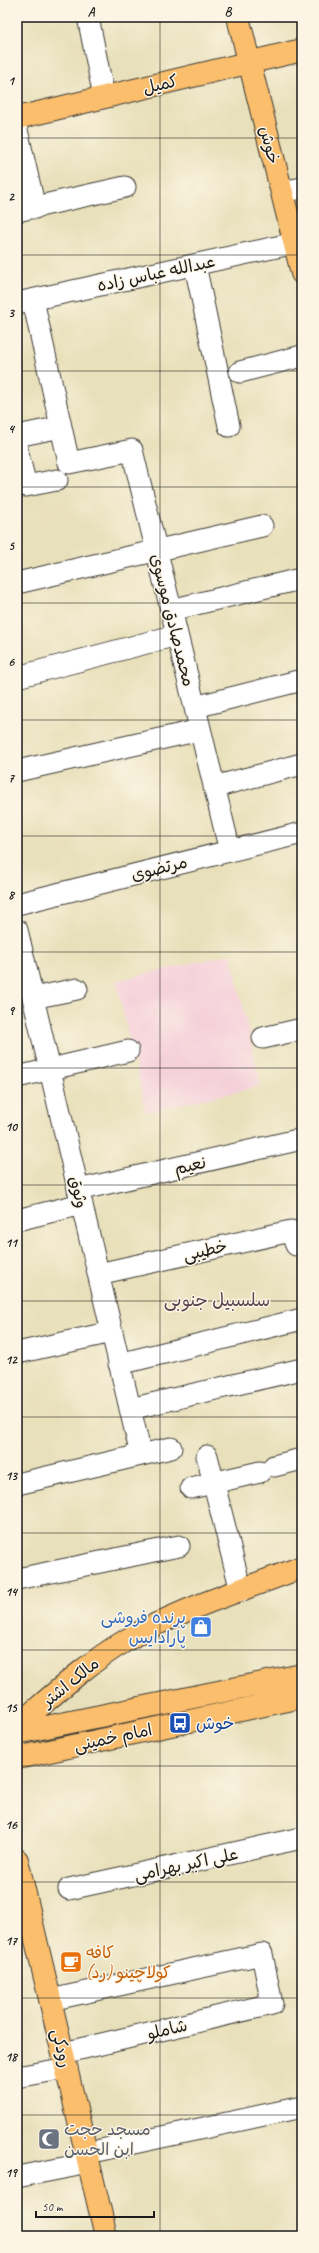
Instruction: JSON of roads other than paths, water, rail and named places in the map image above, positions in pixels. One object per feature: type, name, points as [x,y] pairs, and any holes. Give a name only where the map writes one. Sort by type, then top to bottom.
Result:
[{"type":"main road","name":"خوش","points":[[238,17],[250,62],[292,190],[295,243],[302,273]]},
{"type":"main road","name":"کمیل","points":[[17,118],[302,50]]},
{"type":"main road","name":"مالک اشتر","points":[[17,1726],[94,1662],[124,1642],[155,1625],[302,1567]]},
{"type":"main road","name":"امام خمینی","points":[[17,1733],[302,1675]]},
{"type":"main road","name":"امام خمینی","points":[[17,1758],[302,1697]]},
{"type":"main road","name":"رودکی","points":[[17,1860],[106,2236]]},
{"type":"street","points":[[88,17],[104,97]]},
{"type":"street","points":[[17,130],[26,209],[125,187]]},
{"type":"street","name":"عبدالله عباس زاده","points":[[25,302],[295,243]]},
{"type":"street","points":[[195,265],[229,426]]},
{"type":"street","points":[[17,436],[61,427],[25,302]]},
{"type":"street","points":[[240,372],[302,356]]},
{"type":"street","name":"محمدصادق موسوی","points":[[61,427],[69,463],[132,450],[230,851]]},
{"type":"street","points":[[17,449],[21,487],[57,480]]},
{"type":"street","points":[[17,583],[262,526]]},
{"type":"street","points":[[171,610],[296,580]]},
{"type":"street","points":[[17,677],[177,635]]},
{"type":"street","points":[[195,707],[302,680]]},
{"type":"street","points":[[17,771],[200,730]]},
{"type":"street","points":[[214,787],[302,764]]},
{"type":"street","name":"مرتضوی","points":[[17,904],[302,833]]},
{"type":"street","name":"وثوق","points":[[17,930],[141,1455]]},
{"type":"street","points":[[33,998],[77,989]]},
{"type":"street","points":[[263,1038],[302,1029]]},
{"type":"street","points":[[17,1077],[50,1068],[128,1051]]},
{"type":"street","name":"نعیم","points":[[17,1220],[80,1197],[302,1139]]},
{"type":"street","name":"خطیبی","points":[[98,1274],[291,1231],[296,1245],[302,1243]]},
{"type":"street","points":[[119,1364],[302,1319]]},
{"type":"street","points":[[17,1353],[112,1332]]},
{"type":"street","points":[[130,1409],[302,1369]]},
{"type":"street","points":[[17,1484],[171,1448]]},
{"type":"street","points":[[207,1456],[241,1591]]},
{"type":"street","points":[[192,1488],[302,1459]]},
{"type":"street","points":[[17,1579],[179,1546]]},
{"type":"street","name":"علی اکبر بهرامی","points":[[69,1889],[302,1838]]},
{"type":"street","name":"شاملو","points":[[17,2078],[65,2061],[272,2004],[262,1954],[50,2000]]},
{"type":"street","points":[[17,2177],[88,2158],[302,2107]]},
{"type":"place","name":"پرنده فروشی پارادایس","points":[[201,1627]]},
{"type":"place","name":"خوش","points":[[180,1723]]},
{"type":"place","name":"کافه کولاچینو (رد)","points":[[71,1962]]},
{"type":"place","name":"مسجد حجت ابن الحسن","points":[[49,2139]]},
{"type":"district","name":"سلسبیل جنوبی","points":[[217,1300]]}]
